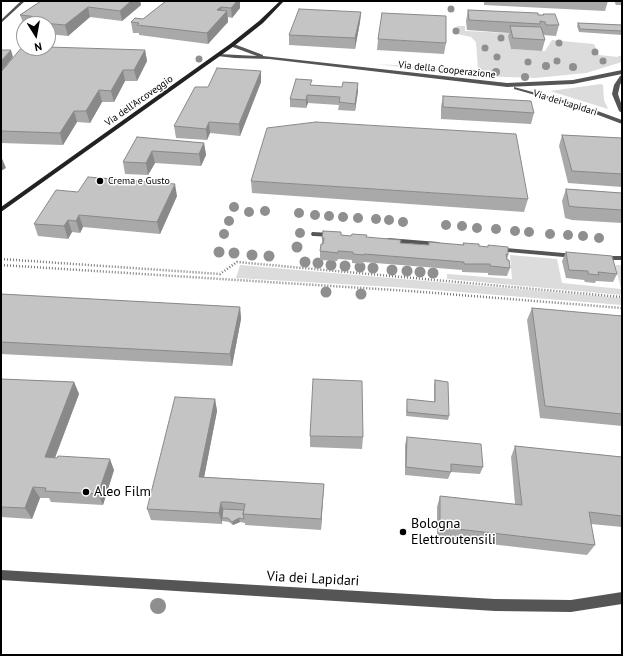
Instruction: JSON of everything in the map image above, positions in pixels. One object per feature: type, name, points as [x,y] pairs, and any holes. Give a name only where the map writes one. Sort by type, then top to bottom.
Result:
[{"type":"street","points":[[1,22],[23,1]]},
{"type":"street","name":"Via dell'Arcoveggio","points":[[1,210],[219,55],[261,22],[282,1]]},
{"type":"street","name":"Via della Cooperazione","points":[[232,45],[269,58]]},
{"type":"street","name":"Via della Cooperazione","points":[[219,55],[269,58],[508,85],[544,85],[573,82],[622,72]]},
{"type":"street","points":[[622,76],[617,85],[615,94],[622,111]]},
{"type":"street","name":"Via dei Lapidari","points":[[508,85],[586,109],[622,122]]},
{"type":"street","points":[[314,234],[337,236]]},
{"type":"street","points":[[384,240],[447,245]]},
{"type":"street","points":[[486,248],[580,256]]},
{"type":"street","points":[[596,257],[611,259],[622,258]]},
{"type":"street","name":"Via dei Lapidari","points":[[1,576],[511,606],[571,606],[622,598]]},
{"type":"path","points":[[1,259],[220,274],[237,262],[622,297]]},
{"type":"path","points":[[1,265],[410,291],[622,308]]},
{"type":"shaded area","points":[[457,26],[465,26],[465,31],[508,33],[511,49],[545,51],[552,40],[594,44],[599,55],[622,56],[622,62],[586,73],[535,78],[479,76],[376,64],[478,70],[476,42],[471,37],[457,34]]},
{"type":"shaded area","points":[[601,84],[603,85],[604,100],[608,109],[550,91]]},
{"type":"shaded area","points":[[510,255],[557,259],[562,283],[621,289],[615,265],[622,265],[622,295],[447,279],[447,274],[512,279]]},
{"type":"shaded area","points":[[240,265],[622,298],[622,305],[410,288],[236,278]]},
{"type":"building","points":[[41,1],[131,1],[120,11],[88,7],[65,25],[56,24],[56,16],[20,15]]},
{"type":"building","points":[[166,1],[237,1],[231,8],[221,7],[217,10],[227,11],[207,33],[137,25],[139,23],[131,22],[135,18],[143,19]]},
{"type":"building","points":[[299,9],[361,12],[355,38],[289,35]]},
{"type":"building","points":[[468,10],[538,13],[538,15],[555,14],[559,25],[546,25],[545,22],[540,21],[540,24],[469,20]]},
{"type":"building","points":[[382,13],[446,16],[446,43],[378,39]]},
{"type":"building","points":[[578,23],[622,25],[622,31],[580,29]]},
{"type":"building","points":[[510,26],[541,27],[545,40],[513,38]]},
{"type":"building","points":[[56,47],[145,50],[134,70],[123,70],[111,91],[99,90],[86,111],[74,111],[60,133],[1,131],[1,72],[16,54],[16,56],[56,56]]},
{"type":"building","points":[[1,50],[11,50],[1,61]]},
{"type":"building","points":[[217,68],[261,71],[239,124],[209,122],[206,129],[174,126],[195,87],[208,87]]},
{"type":"building","points":[[296,79],[312,80],[310,85],[342,87],[343,82],[358,83],[355,104],[339,102],[340,97],[307,95],[306,100],[290,99]]},
{"type":"building","points":[[443,96],[531,101],[534,113],[443,107]]},
{"type":"building","points":[[316,122],[516,134],[528,199],[251,181],[267,128]]},
{"type":"building","points":[[562,135],[622,138],[622,174],[572,171]]},
{"type":"building","points":[[137,137],[204,143],[199,154],[152,151],[146,163],[123,162]]},
{"type":"building","points":[[88,177],[175,184],[157,222],[79,215],[76,221],[68,220],[64,226],[34,224],[56,190],[78,192]]},
{"type":"building","points":[[566,189],[622,193],[622,210],[569,206]]},
{"type":"building","points":[[323,231],[341,232],[341,235],[367,235],[366,237],[401,240],[400,243],[429,245],[429,242],[464,245],[463,243],[479,244],[479,246],[488,247],[488,245],[508,247],[508,255],[506,254],[507,260],[509,260],[510,268],[490,266],[490,264],[464,264],[464,262],[364,255],[353,254],[353,252],[338,251],[338,253],[320,251],[324,238],[322,238]]},
{"type":"building","points":[[566,252],[612,256],[617,274],[598,272],[599,275],[588,274],[588,271],[569,270]]},
{"type":"building","points":[[1,294],[240,307],[230,354],[1,342]]},
{"type":"building","points":[[532,308],[622,316],[622,414],[545,406]]},
{"type":"building","points":[[1,379],[74,382],[45,457],[57,458],[58,456],[110,459],[98,494],[45,491],[46,488],[33,487],[25,508],[1,507]]},
{"type":"building","points":[[313,379],[362,381],[363,437],[310,436]]},
{"type":"building","points":[[435,380],[448,382],[449,416],[407,412],[407,399],[435,402]]},
{"type":"building","points":[[175,397],[215,399],[199,477],[324,484],[321,519],[243,514],[245,504],[228,502],[221,502],[219,513],[147,509]]},
{"type":"building","points":[[407,437],[481,444],[483,467],[451,464],[451,472],[406,467]]},
{"type":"building","points":[[515,446],[622,457],[622,516],[589,512],[595,545],[440,527],[440,496],[522,505]]},
{"type":"building","points":[[223,509],[244,510],[244,519],[239,518],[232,522],[228,518],[222,518]]},
{"type":"place","name":"Crema e Gusto","points":[[100,181]]},
{"type":"place","name":"Aleo Film","points":[[86,492]]},
{"type":"place","name":"Bologna Elettroutensili","points":[[403,532]]}]
